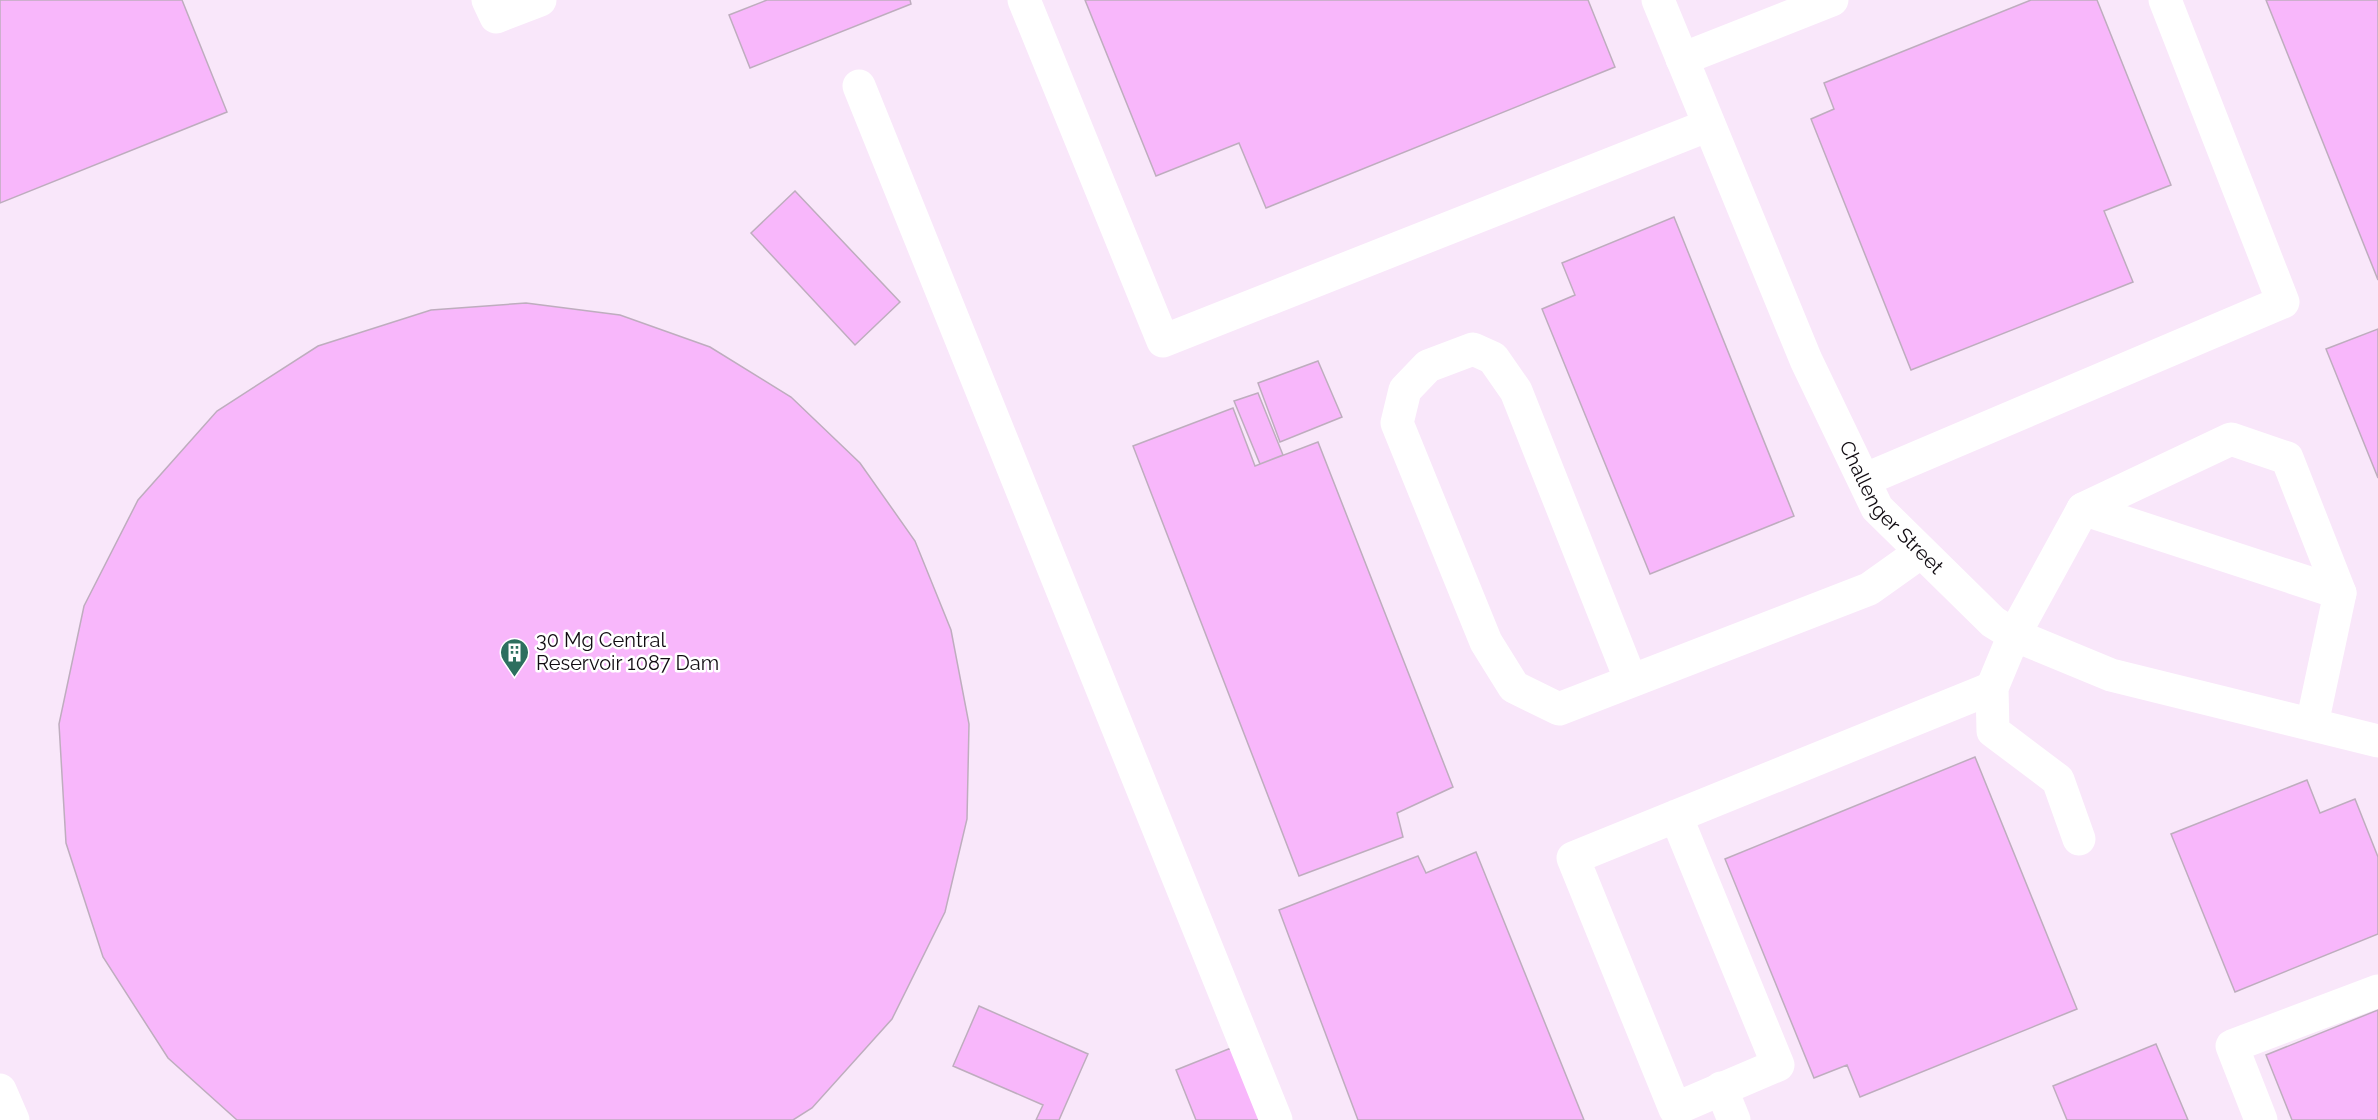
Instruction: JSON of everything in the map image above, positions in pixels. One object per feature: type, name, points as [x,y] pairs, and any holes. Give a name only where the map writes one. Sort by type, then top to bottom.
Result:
[{"type":"street","points":[[488,0],[496,17],[540,0]]},
{"type":"street","points":[[1024,0],[1163,341],[1709,125]]},
{"type":"street","name":"Challenger Street","points":[[1658,0],[1806,360],[1877,508],[1993,622],[2014,635],[2111,675],[2378,741]]},
{"type":"street","points":[[1864,480],[2283,302],[2165,0]]},
{"type":"street","points":[[1682,58],[1829,1]]},
{"type":"street","points":[[859,86],[1276,1120]]},
{"type":"street","points":[[1631,681],[1516,391],[1493,358],[1473,349],[1428,366],[1405,390],[1397,423],[1486,642],[1514,687],[1559,709],[1869,589],[1921,552]]},
{"type":"street","points":[[2079,838],[2058,780],[1993,731],[1992,688],[2014,635],[2083,509],[2231,439],[2287,458],[2340,593],[2312,724]]},
{"type":"street","points":[[2083,509],[2340,593]]},
{"type":"street","points":[[1676,816],[1778,1065],[1674,1109],[1573,858],[1676,816],[1992,688]]},
{"type":"street","points":[[2261,1120],[2232,1046],[2378,991]]},
{"type":"street","points":[[1721,1088],[1734,1120]]},
{"type":"street","points":[[0,1090],[13,1120]]},
{"type":"building","points":[[0,0],[182,0],[227,112],[0,203]]},
{"type":"building","points":[[767,0],[910,0],[911,4],[750,68],[729,15]]},
{"type":"building","points":[[1085,0],[1588,0],[1615,67],[1266,208],[1239,143],[1156,176]]},
{"type":"building","points":[[2031,0],[2097,0],[2171,185],[2104,211],[2133,282],[1911,370],[1811,119],[1834,109],[1824,83]]},
{"type":"building","points":[[2266,0],[2378,0],[2378,280]]},
{"type":"building","points":[[795,191],[900,302],[855,345],[751,233]]},
{"type":"building","points":[[1674,217],[1794,516],[1650,574],[1542,309],[1575,295],[1562,263]]},
{"type":"building","name":"30 Mg Central Reservoir 1087 Dam","points":[[526,303],[620,315],[710,347],[791,397],[860,463],[915,541],[951,630],[969,724],[967,819],[945,912],[892,1019],[812,1108],[793,1120],[237,1120],[168,1058],[103,957],[66,843],[59,724],[84,606],[138,500],[217,411],[318,346],[431,310]]},
{"type":"building","points":[[2378,329],[2378,478],[2326,349]]},
{"type":"building","points":[[1318,361],[1342,417],[1280,442],[1258,383]]},
{"type":"building","points":[[1258,393],[1283,455],[1260,464],[1234,401]]},
{"type":"building","points":[[1233,408],[1255,466],[1318,442],[1453,787],[1397,813],[1403,837],[1299,876],[1133,446]]},
{"type":"building","points":[[1975,757],[2077,1009],[1860,1097],[1847,1065],[1814,1078],[1725,859]]},
{"type":"building","points":[[2307,780],[2320,813],[2355,799],[2378,857],[2378,934],[2235,992],[2171,834]]},
{"type":"building","points":[[1476,852],[1584,1120],[1358,1120],[1279,910],[1418,856],[1426,873]]},
{"type":"building","points":[[979,1006],[1088,1054],[1059,1120],[1036,1120],[1043,1105],[953,1066]]},
{"type":"building","points":[[2378,1010],[2378,1120],[2292,1120],[2266,1055]]},
{"type":"building","points":[[2156,1044],[2188,1120],[2067,1120],[2053,1086]]},
{"type":"building","points":[[1231,1048],[1260,1120],[1196,1120],[1176,1070]]},
{"type":"place","name":"30 Mg Central Reservoir 1087 Dam","points":[[515,678]]}]
